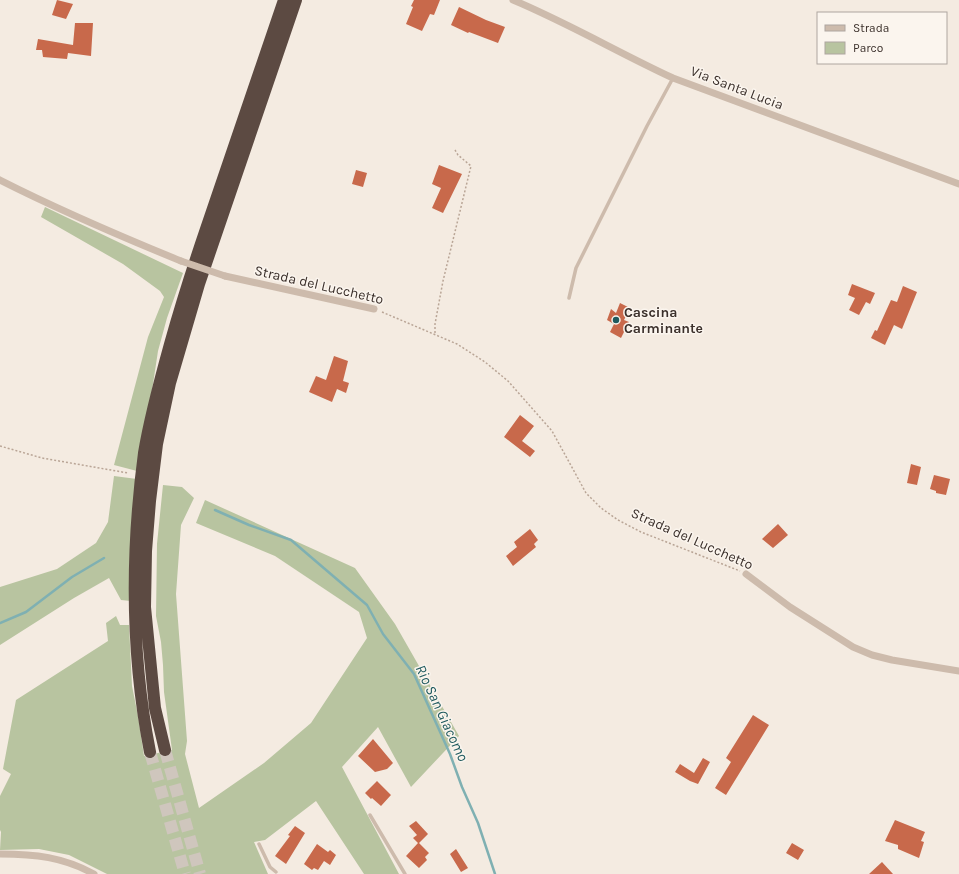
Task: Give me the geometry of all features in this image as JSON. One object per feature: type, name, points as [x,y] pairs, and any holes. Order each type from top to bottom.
[{"type":"highway","points":[[150,752],[143,714],[134,606],[138,505],[144,452],[158,386],[188,282],[284,0]]},
{"type":"highway","points":[[165,750],[155,708],[145,607],[146,551],[150,501],[158,444],[170,383],[199,284],[296,0]]},
{"type":"street","name":"Via Santa Lucia","points":[[513,0],[549,15],[673,78],[959,184]]},
{"type":"street","name":"Strada del Lucchetto","points":[[0,180],[122,237],[181,261],[225,276],[374,309]]},
{"type":"street","name":"Strada del Lucchetto","points":[[746,574],[790,607],[854,647],[872,655],[892,660],[959,671]]},
{"type":"street","points":[[0,854],[30,854],[57,859],[73,864],[94,874]]},
{"type":"lane","points":[[569,298],[576,268],[647,126],[673,78]]},
{"type":"lane","points":[[370,815],[405,874]]},
{"type":"lane","points":[[259,844],[270,867],[277,873]]},
{"type":"path","points":[[435,334],[435,324],[443,281],[471,166],[458,155],[455,150]]},
{"type":"path","name":"Strada del Lucchetto","points":[[374,309],[457,344],[485,362],[508,381],[552,431],[586,493],[601,508],[618,520],[641,532],[712,559],[746,574]]},
{"type":"path","points":[[0,446],[42,458],[128,473]]},
{"type":"green space","points":[[45,207],[183,273],[167,318],[158,351],[137,471],[114,465],[148,337],[164,297],[160,291],[123,264],[41,217]]},
{"type":"green space","points":[[114,476],[137,479],[131,601],[121,600],[109,578],[74,598],[0,645],[0,587],[57,569],[96,543],[108,522]]},
{"type":"green space","points":[[163,485],[182,487],[194,498],[181,525],[176,594],[187,741],[185,754],[199,808],[264,763],[311,723],[367,638],[359,612],[275,556],[196,523],[205,500],[355,568],[395,624],[459,736],[411,787],[378,727],[342,767],[399,874],[364,874],[316,801],[265,840],[254,842],[268,874],[107,874],[69,855],[39,849],[0,850],[0,796],[11,774],[3,769],[16,700],[108,641],[106,623],[116,616],[120,625],[129,625],[132,686],[144,756],[172,750],[164,692],[161,642],[156,616],[157,544]]},
{"type":"building","points":[[57,0],[73,4],[66,19],[52,15]]},
{"type":"building","points":[[414,0],[440,0],[434,15],[430,14],[422,31],[406,24],[413,7],[411,6]]},
{"type":"building","points":[[459,7],[505,27],[498,43],[469,32],[468,33],[451,25]]},
{"type":"building","points":[[75,23],[93,23],[91,56],[68,53],[67,59],[43,57],[42,50],[36,50],[38,39],[73,45]]},
{"type":"building","points":[[439,165],[462,174],[443,213],[432,208],[441,188],[432,184]]},
{"type":"building","points":[[356,170],[367,173],[363,187],[352,184]]},
{"type":"building","points":[[852,284],[875,293],[870,304],[866,302],[859,315],[849,310],[855,298],[848,295]]},
{"type":"building","points":[[903,286],[917,292],[902,329],[894,325],[885,345],[871,338],[875,330],[877,331],[891,300],[897,302]]},
{"type":"building","name":"Cascina Carminante","points":[[620,303],[630,308],[624,320],[629,322],[621,338],[610,332],[614,324],[607,320],[611,309],[616,313]]},
{"type":"building","points":[[334,356],[348,361],[343,381],[349,383],[346,393],[337,389],[332,402],[309,392],[316,376],[326,380]]},
{"type":"building","points":[[520,415],[534,426],[522,441],[535,451],[530,457],[504,437]]},
{"type":"building","points":[[911,464],[921,467],[917,485],[907,483]]},
{"type":"building","points":[[934,475],[950,479],[946,495],[936,493],[936,491],[930,489]]},
{"type":"building","points":[[778,524],[788,535],[773,548],[762,539]]},
{"type":"building","points":[[530,529],[538,540],[534,544],[536,547],[513,566],[506,556],[517,547],[514,542]]},
{"type":"building","points":[[753,715],[769,725],[726,795],[715,788],[731,762],[726,758]]},
{"type":"building","points":[[373,739],[393,763],[387,769],[375,772],[358,756]]},
{"type":"building","points":[[703,758],[710,762],[698,784],[675,772],[680,764],[694,773]]},
{"type":"building","points":[[377,781],[391,795],[381,806],[365,793]]},
{"type":"building","points":[[895,820],[925,832],[921,841],[924,842],[919,858],[898,849],[898,845],[885,841]]},
{"type":"building","points":[[416,821],[428,834],[419,843],[429,853],[425,857],[427,860],[419,868],[406,856],[418,843],[413,838],[417,835],[409,826]]},
{"type":"building","points":[[295,826],[305,833],[286,864],[275,856],[290,836],[288,835]]},
{"type":"building","points":[[792,843],[804,850],[798,860],[786,853]]},
{"type":"building","points":[[317,844],[328,852],[330,850],[336,855],[330,865],[324,861],[318,870],[314,868],[312,870],[304,864]]},
{"type":"building","points":[[456,849],[468,868],[461,872],[450,854]]},
{"type":"building","points":[[882,862],[893,874],[869,874]]},
{"type":"waterway","name":"Rio San Giacomo","points":[[215,510],[249,525],[291,540],[367,605],[383,634],[414,674],[450,754],[462,787],[478,823],[495,874]]},
{"type":"waterway","name":"Rio San Giacomo","points":[[0,623],[26,612],[72,577],[104,558]]},
{"type":"tunnel","points":[[165,750],[200,874]]},
{"type":"tunnel","points":[[150,752],[185,874]]},
{"type":"place","name":"Cascina Carminante","points":[[616,320]]}]
